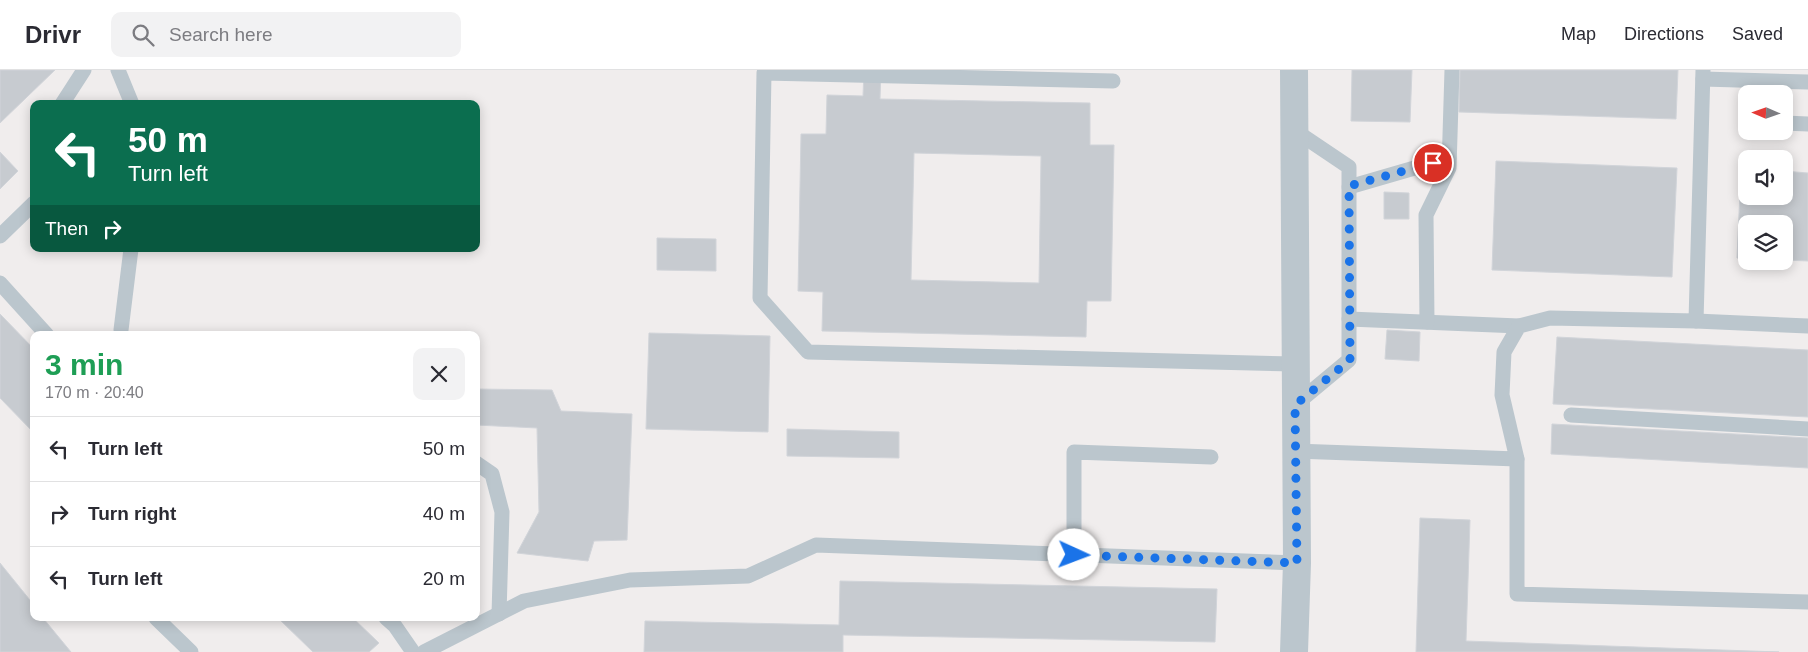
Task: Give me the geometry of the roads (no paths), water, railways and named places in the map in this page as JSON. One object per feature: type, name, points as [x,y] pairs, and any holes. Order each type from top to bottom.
[{"type":"street","points":[[1294,70],[1297,563],[1294,652]]},
{"type":"lane","points":[[65,100],[84,70]]},
{"type":"lane","points":[[118,70],[130,100]]},
{"type":"lane","points":[[1427,322],[1426,215],[1449,168],[1452,70]]},
{"type":"lane","points":[[1113,80],[764,73],[760,298],[808,352],[1295,364]]},
{"type":"lane","points":[[1696,321],[1703,75],[1808,82]]},
{"type":"lane","points":[[1793,123],[1808,124]]},
{"type":"lane","points":[[1294,130],[1349,167],[1350,319],[1350,360],[1295,405]]},
{"type":"lane","points":[[1349,186],[1449,158]]},
{"type":"lane","points":[[0,236],[30,207]]},
{"type":"lane","points":[[121,330],[131,252]]},
{"type":"lane","points":[[0,283],[43,331]]},
{"type":"lane","points":[[1350,319],[1519,326],[1550,318],[1696,321],[1808,326]]},
{"type":"lane","points":[[1519,326],[1504,352],[1502,395],[1517,459],[1516,594],[1808,602]]},
{"type":"lane","points":[[1571,415],[1808,429]]},
{"type":"lane","points":[[1295,451],[1517,459]]},
{"type":"lane","points":[[1074,555],[1074,452],[1211,457]]},
{"type":"lane","points":[[480,466],[492,474],[502,512],[499,614]]},
{"type":"lane","points":[[424,652],[524,601],[630,580],[748,576],[816,545],[1297,563]]},
{"type":"lane","points":[[159,621],[191,652]]},
{"type":"lane","points":[[389,621],[413,652]]}]
